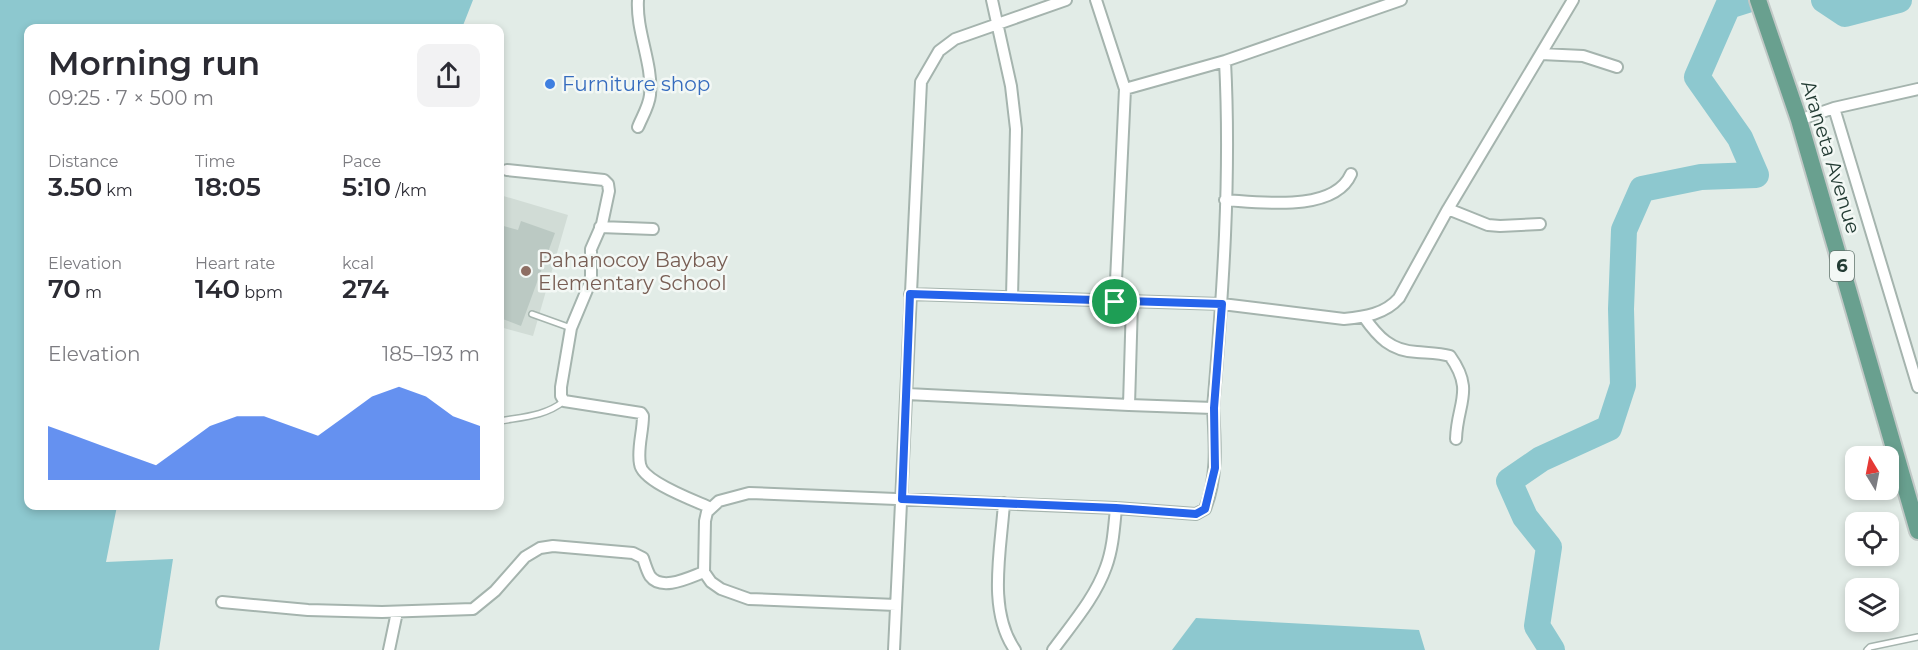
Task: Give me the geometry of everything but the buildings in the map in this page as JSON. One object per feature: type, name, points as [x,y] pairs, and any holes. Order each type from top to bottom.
[{"type":"main road","name":"Araneta Avenue","points":[[1759,2],[1799,120],[1913,490],[1918,531]]},
{"type":"street","points":[[638,0],[641,35],[647,55],[650,87],[650,98],[638,127]]},
{"type":"street","points":[[992,0],[1011,86],[1016,129],[1012,297]]},
{"type":"street","points":[[894,650],[921,82],[939,51],[955,39],[1066,0]]},
{"type":"street","points":[[1096,0],[1125,89],[1115,302]]},
{"type":"street","points":[[1125,89],[1225,61],[1401,0]]},
{"type":"street","points":[[910,294],[1222,304],[1344,320],[1391,308],[1399,298],[1448,209],[1573,0]]},
{"type":"street","points":[[1541,54],[1583,56],[1617,67]]},
{"type":"street","points":[[896,605],[749,599],[721,589],[711,582],[704,572],[707,512],[720,501],[749,493],[1116,508],[1196,514],[1205,509],[1215,468],[1214,408],[1222,304],[1225,200],[1227,105],[1225,61]]},
{"type":"street","points":[[1799,120],[1834,108],[1918,90]]},
{"type":"street","points":[[1834,108],[1918,387]]},
{"type":"street","points":[[507,170],[604,180],[608,184],[609,190],[600,227],[591,249],[589,285],[571,328],[561,396],[564,401],[640,413],[643,416],[643,426],[639,465],[643,473],[656,482],[711,508]]},
{"type":"street","points":[[1225,200],[1281,203],[1307,200],[1337,192],[1351,174]]},
{"type":"street","points":[[1448,209],[1488,225],[1540,224]]},
{"type":"street","points":[[600,227],[653,230]]},
{"type":"street","points":[[1129,405],[1132,302]]},
{"type":"street","points":[[1364,316],[1380,338],[1395,347],[1405,351],[1450,356],[1462,377],[1464,394],[1456,439]]},
{"type":"street","points":[[907,394],[1214,408]]},
{"type":"street","points":[[1004,503],[999,612],[1002,628],[1015,650]]},
{"type":"street","points":[[1053,650],[1094,592],[1106,567],[1113,539],[1116,508]]},
{"type":"street","points":[[222,602],[308,610],[397,612],[473,609],[491,595],[525,557],[540,548],[553,546],[633,554],[643,558],[651,578],[656,581],[671,583],[704,572]]},
{"type":"street","points":[[389,650],[397,612]]},
{"type":"lane","points":[[532,314],[571,328]]},
{"type":"lane","points":[[504,420],[545,412],[564,401]]},
{"type":"lane","points":[[1867,650],[1918,637]]},
{"type":"shaded area","name":"Pahanocoy Baybay Elementary School","points":[[504,196],[568,215],[533,336],[504,328]]},
{"type":"water","points":[[0,0],[473,0],[464,24],[24,24],[24,510],[116,510],[106,562],[173,559],[159,650],[0,650]]},
{"type":"water","points":[[1196,618],[1419,630],[1425,650],[1172,650]]},
{"type":"waterway","points":[[1552,650],[1537,626],[1549,547],[1525,517],[1509,481],[1541,459],[1609,428],[1623,385],[1621,309],[1624,230],[1642,189],[1701,177],[1756,175],[1740,138],[1697,77],[1728,6],[1747,0]]},
{"type":"waterway","points":[[1824,0],[1845,14],[1899,0]]},
{"type":"place","name":"Furniture shop","points":[[550,84]]},
{"type":"place","name":"Pahanocoy Baybay Elementary School","points":[[526,271]]},
{"type":"route","points":[[910,294],[1115,302],[1222,304],[1214,408],[1215,468],[1210,498],[1205,509],[1196,514],[1116,508],[902,499],[910,294]]}]
